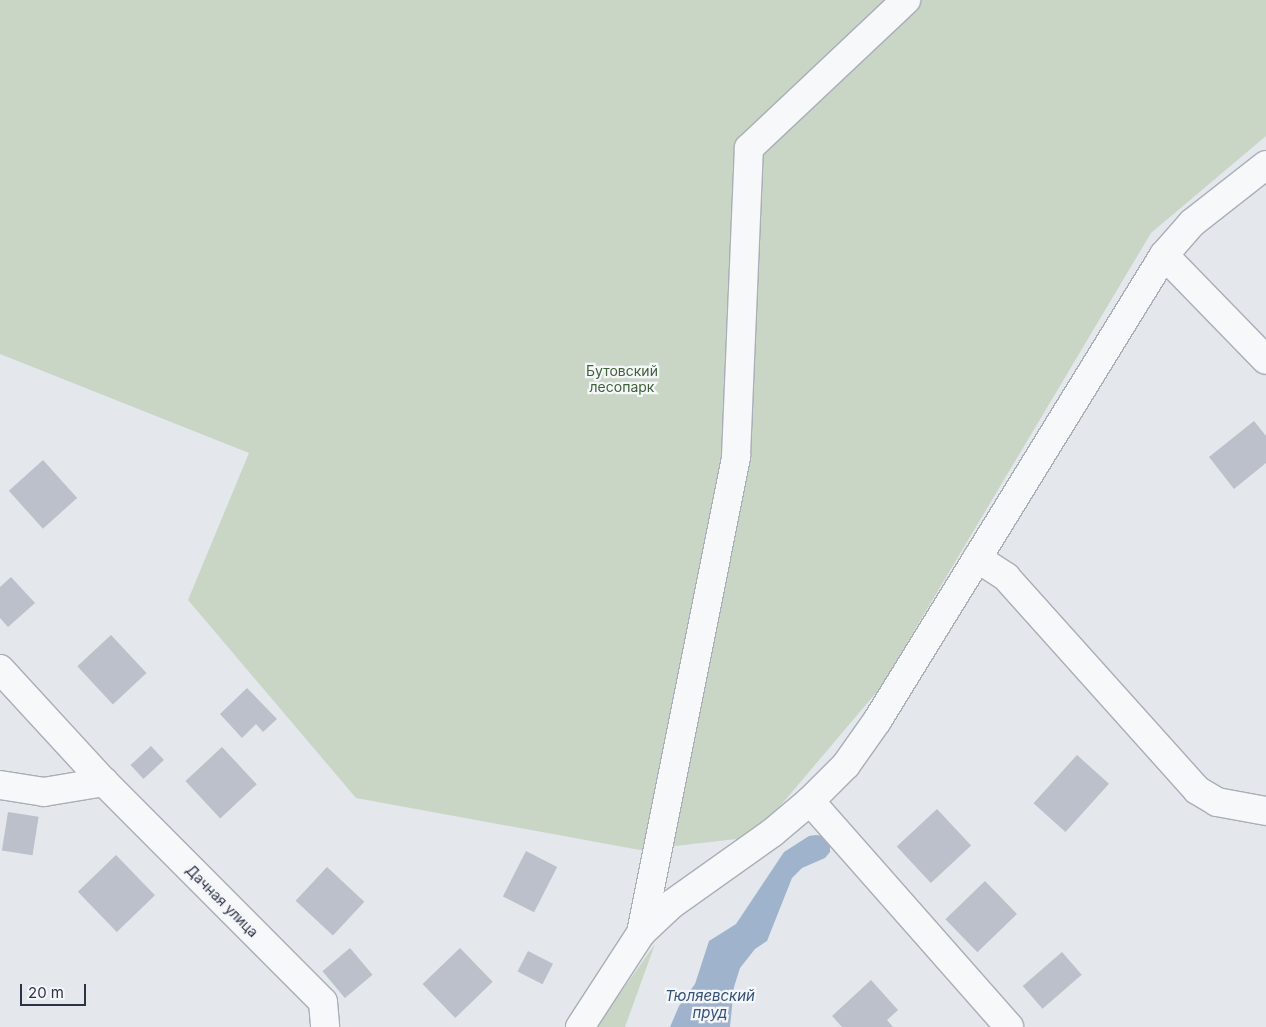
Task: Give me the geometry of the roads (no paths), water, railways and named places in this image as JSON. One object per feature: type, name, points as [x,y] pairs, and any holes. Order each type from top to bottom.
[{"type":"street","points":[[641,933],[736,456],[749,148],[906,0]]},
{"type":"street","points":[[580,1027],[641,933],[672,904],[772,833],[810,801],[846,765],[877,721],[1164,255],[1192,223],[1266,165]]},
{"type":"street","points":[[1164,255],[1266,360]]},
{"type":"street","points":[[977,558],[1006,577],[1197,790],[1216,802],[1266,811]]},
{"type":"street","name":"Дачная улица","points":[[0,669],[104,782],[323,1002],[325,1027]]},
{"type":"street","points":[[0,785],[44,792],[104,782]]},
{"type":"street","points":[[810,801],[1002,1024]]},
{"type":"water","name":"Тюляевский пруд","points":[[809,836],[824,836],[830,844],[830,852],[825,858],[802,868],[792,878],[767,941],[755,949],[740,968],[734,987],[730,1027],[670,1027],[679,1006],[695,984],[709,941],[736,924],[784,852]]},
{"type":"park label","name":"Бутовский лесопарк","points":[[622,380]]}]
